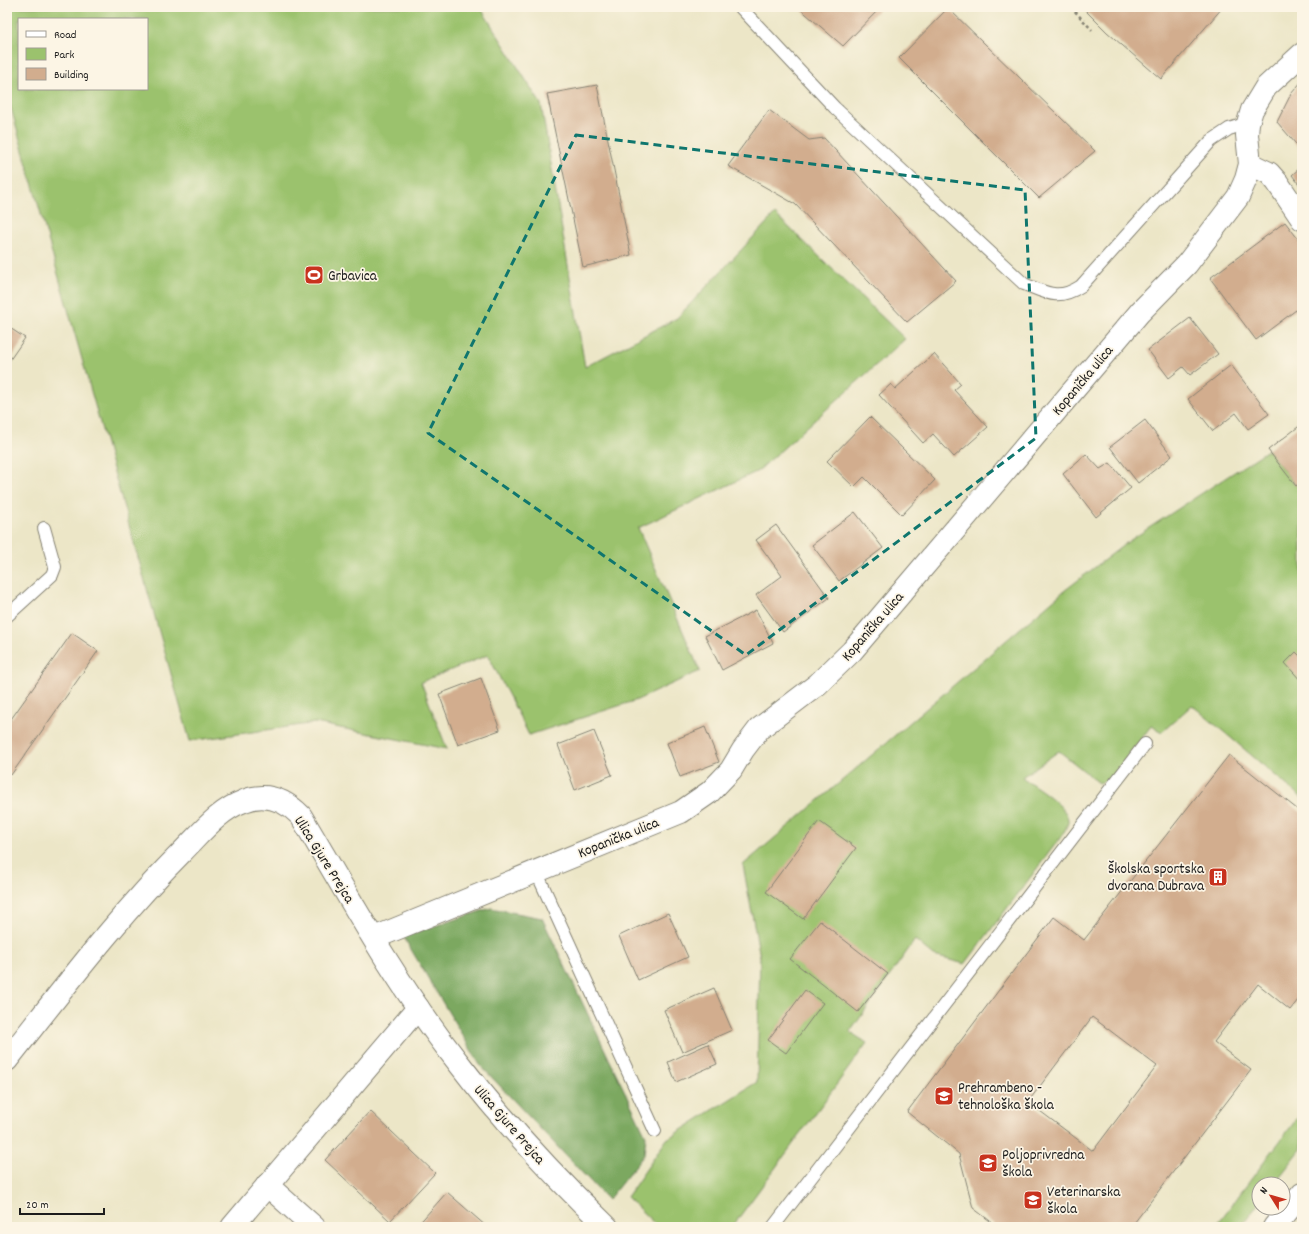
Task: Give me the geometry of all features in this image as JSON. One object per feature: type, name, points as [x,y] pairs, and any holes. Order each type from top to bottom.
[{"type":"street","points":[[1248,124],[1252,110],[1266,87],[1302,54]]},
{"type":"street","name":"Kopanička ulica","points":[[374,938],[681,812],[710,792],[731,770],[743,750],[759,729],[818,684],[852,651],[1140,312],[1187,264],[1238,197],[1246,179],[1250,164],[1248,124]]},
{"type":"street","points":[[1250,164],[1269,173],[1277,182],[1302,219]]},
{"type":"street","name":"Ulica Gjure Prejca","points":[[7,1060],[144,890],[208,826],[233,806],[245,800],[268,797],[279,799],[291,806],[301,816],[418,1008],[456,1061],[537,1156],[607,1227]]},
{"type":"street","points":[[232,1227],[418,1008]]},
{"type":"street","points":[[267,1185],[314,1227]]},
{"type":"street","points":[[1274,1227],[1302,1194]]},
{"type":"lane","points":[[740,7],[835,108],[1024,284],[1053,295],[1068,294],[1081,286],[1211,141],[1229,129],[1248,124]]},
{"type":"lane","points":[[7,616],[52,575],[55,567],[44,528]]},
{"type":"lane","points":[[774,1227],[1145,744]]},
{"type":"lane","points":[[536,871],[655,1131]]},
{"type":"path","points":[[1071,7],[1092,30]]},
{"type":"highlighted area","points":[[576,135],[1025,190],[1036,438],[746,655],[428,433]]},
{"type":"green space","points":[[7,7],[480,7],[541,104],[585,367],[677,318],[775,214],[905,339],[758,471],[638,528],[700,671],[637,700],[529,735],[488,655],[421,682],[447,749],[315,723],[190,741],[7,94]]},
{"type":"green space","points":[[1268,450],[1296,486],[1302,481],[1302,798],[1192,705],[1162,732],[1151,726],[1110,779],[1099,783],[1059,751],[1022,777],[1051,797],[1064,810],[1068,823],[1066,828],[965,964],[934,956],[915,940],[850,1032],[867,1043],[732,1227],[658,1227],[627,1197],[667,1139],[757,1082],[760,957],[743,865],[1064,591],[1129,541]]},
{"type":"green space","points":[[491,908],[542,918],[646,1136],[644,1155],[608,1200],[480,1065],[403,936]]},
{"type":"green space","points":[[1302,1112],[1302,1148],[1280,1176],[1254,1176]]},
{"type":"green space","points":[[1251,1179],[1251,1214],[1241,1227],[1215,1227]]},
{"type":"building","points":[[798,7],[881,7],[843,46]]},
{"type":"building","points":[[1082,7],[1223,7],[1161,79],[1107,32]]},
{"type":"building","points":[[948,8],[1095,151],[1039,198],[899,58]]},
{"type":"building","points":[[1302,81],[1302,151],[1277,122],[1291,94]]},
{"type":"building","points":[[597,85],[631,255],[583,267],[547,94]]},
{"type":"building","points":[[769,110],[809,140],[824,138],[956,281],[907,322],[795,204],[728,166]]},
{"type":"building","points":[[1302,166],[1302,188],[1292,175]]},
{"type":"building","points":[[1285,222],[1302,244],[1302,318],[1296,310],[1256,340],[1210,278]]},
{"type":"building","points":[[1190,318],[1218,354],[1190,375],[1183,367],[1169,378],[1148,350]]},
{"type":"building","points":[[7,326],[25,338],[7,364]]},
{"type":"building","points":[[934,354],[961,384],[954,390],[988,427],[954,457],[933,434],[923,443],[879,395],[891,384],[895,389]]},
{"type":"building","points":[[1231,365],[1269,414],[1248,429],[1236,413],[1213,431],[1188,399]]},
{"type":"building","points":[[870,417],[935,480],[902,515],[864,477],[854,487],[827,461]]},
{"type":"building","points":[[1145,420],[1172,456],[1138,483],[1110,447]]},
{"type":"building","points":[[1302,424],[1302,481],[1296,486],[1268,450]]},
{"type":"building","points":[[1086,454],[1100,469],[1110,463],[1131,488],[1096,517],[1063,474]]},
{"type":"building","points":[[855,512],[883,548],[839,581],[812,545]]},
{"type":"building","points":[[776,525],[829,598],[783,632],[756,595],[782,576],[756,540]]},
{"type":"building","points":[[756,610],[773,643],[722,670],[705,636]]},
{"type":"building","points":[[72,633],[98,651],[11,775],[7,773],[7,721],[9,722]]},
{"type":"building","points":[[1296,652],[1302,658],[1302,682],[1285,663]]},
{"type":"building","points":[[481,678],[500,730],[458,745],[439,694]]},
{"type":"building","points":[[705,727],[719,762],[680,777],[667,743]]},
{"type":"building","points":[[594,731],[612,775],[575,790],[558,745]]},
{"type":"building","points":[[1229,755],[1302,813],[1302,995],[1290,1010],[1258,984],[1214,1042],[1251,1070],[1131,1227],[998,1227],[973,1208],[959,1154],[907,1112],[1054,917],[1084,940]],"holes":[[[1092,1017],[1157,1066],[1093,1151],[1028,1102]]]},
{"type":"building","points":[[819,821],[856,848],[803,919],[766,892]]},
{"type":"building","points":[[668,913],[688,957],[638,980],[619,936]]},
{"type":"building","points":[[820,921],[888,974],[858,1012],[790,959]]},
{"type":"building","points":[[714,988],[732,1030],[682,1052],[664,1010]]},
{"type":"building","points":[[805,990],[823,1003],[786,1053],[768,1040]]},
{"type":"building","points":[[708,1044],[717,1064],[676,1082],[668,1062]]},
{"type":"building","points":[[370,1111],[435,1173],[390,1221],[325,1160]]},
{"type":"building","points":[[447,1192],[487,1227],[416,1227]]},
{"type":"place","name":"Grbavica","points":[[314,275]]},
{"type":"place","name":"Školska sportska dvorana Dubrava","points":[[1218,877]]},
{"type":"place","name":"Prehrambeno - tehnološka škola","points":[[944,1096]]},
{"type":"place","name":"Poljoprivredna škola","points":[[988,1163]]},
{"type":"place","name":"Veterinarska škola","points":[[1033,1200]]}]
